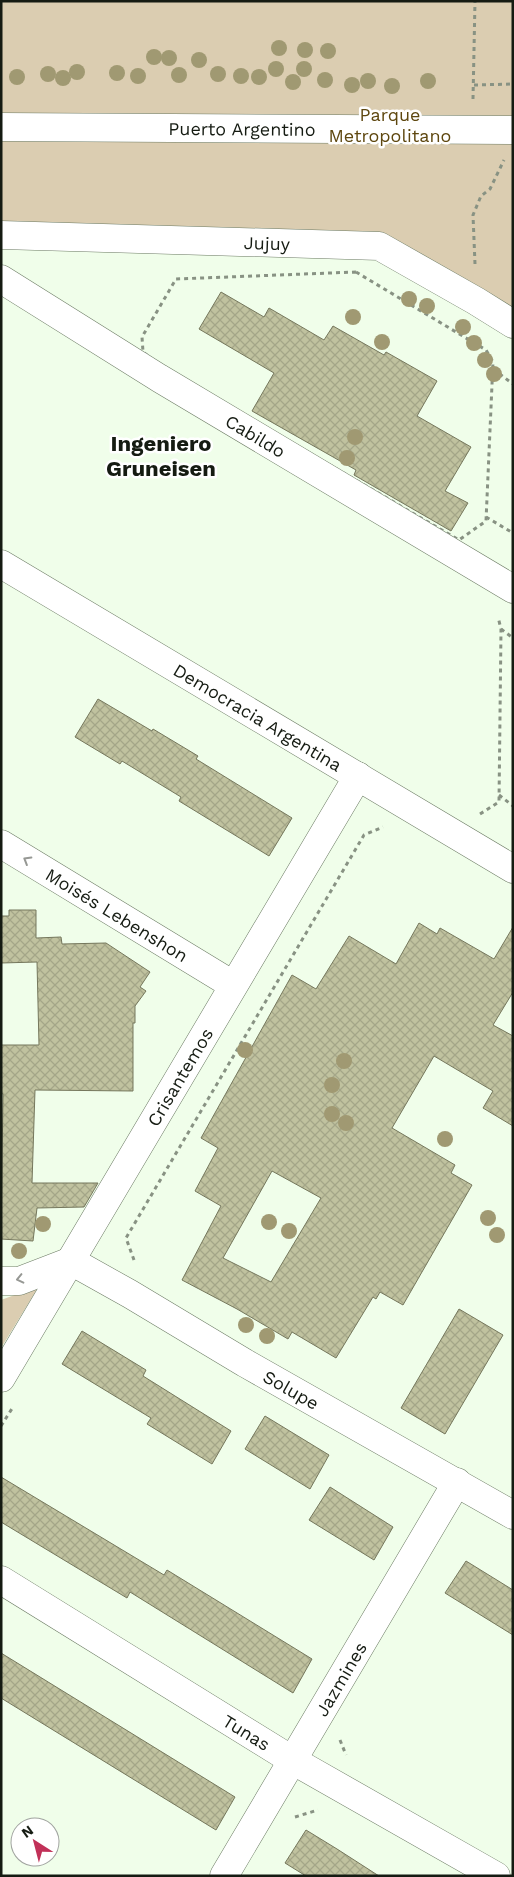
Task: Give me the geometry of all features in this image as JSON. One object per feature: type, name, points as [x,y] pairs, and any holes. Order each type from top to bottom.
[{"type":"street","name":"Puerto Argentino","points":[[1,127],[510,141]]},
{"type":"street","name":"Jujuy","points":[[1,235],[379,246],[476,300],[513,324]]},
{"type":"street","name":"Cabildo","points":[[1,279],[159,378],[513,589]]},
{"type":"street","name":"Democracia Argentina","points":[[1,564],[513,869]]},
{"type":"street","name":"Crisantemos","points":[[1,1378],[358,776]]},
{"type":"street","name":"Moisés Lebenshon","points":[[1,844],[233,985]]},
{"type":"street","points":[[1,1281],[19,1281],[71,1261]]},
{"type":"street","name":"Solupe","points":[[71,1261],[245,1363],[513,1515]]},
{"type":"street","name":"Jazmines","points":[[224,1876],[457,1482]]},
{"type":"street","name":"Tunas","points":[[1,1580],[292,1760],[496,1876]]},
{"type":"path","points":[[474,107],[475,1]]},
{"type":"path","points":[[474,84],[513,84]]},
{"type":"path","points":[[476,300],[473,215],[481,196],[490,188],[510,141]]},
{"type":"path","points":[[356,272],[486,350],[493,362],[486,517],[486,521],[459,540],[163,368],[143,352],[142,337],[176,279],[356,272]]},
{"type":"path","points":[[493,369],[513,384]]},
{"type":"path","points":[[486,517],[513,533]]},
{"type":"path","points":[[476,817],[499,802],[501,624],[494,609]]},
{"type":"path","points":[[501,629],[513,638]]},
{"type":"path","points":[[499,795],[513,806]]},
{"type":"path","points":[[135,1261],[126,1238],[364,834],[387,825]]},
{"type":"path","points":[[1,1426],[17,1401]]},
{"type":"green space","name":"Parque Metropolitano","points":[[1,1],[513,1],[513,324],[379,246],[1,235]]},
{"type":"green space","points":[[39,1286],[1,1348],[1,1300]]},
{"type":"building","points":[[221,292],[264,317],[269,308],[324,340],[333,326],[384,355],[386,352],[437,381],[417,416],[471,447],[445,491],[468,503],[451,531],[354,475],[356,470],[252,411],[274,373],[199,329]]},
{"type":"building","points":[[98,699],[198,756],[196,759],[292,818],[269,856],[179,801],[181,797],[122,761],[120,764],[75,737]]},
{"type":"building","points":[[9,910],[36,910],[36,938],[61,937],[62,944],[106,943],[150,972],[140,987],[146,991],[135,1006],[135,1023],[133,1023],[133,1091],[35,1090],[32,1183],[98,1183],[84,1207],[37,1208],[33,1241],[1,1239],[3,1094],[1,1093],[1,1045],[39,1045],[37,962],[1,963],[1,916],[9,916]]},
{"type":"building","points":[[419,923],[437,934],[440,928],[494,959],[513,927],[513,992],[493,1025],[513,1036],[513,1126],[483,1108],[493,1091],[434,1056],[392,1128],[455,1165],[451,1173],[472,1185],[403,1305],[380,1292],[376,1299],[373,1297],[336,1358],[292,1332],[288,1339],[182,1280],[221,1206],[195,1191],[218,1148],[201,1138],[292,975],[316,989],[349,936],[396,964]],"holes":[[[272,1171],[321,1198],[271,1282],[223,1258]]]},
{"type":"building","points":[[459,1309],[503,1335],[445,1434],[401,1408]]},
{"type":"building","points":[[82,1331],[146,1370],[143,1376],[231,1431],[212,1464],[147,1424],[151,1418],[62,1364]]},
{"type":"building","points":[[265,1416],[329,1455],[310,1489],[245,1449]]},
{"type":"building","points":[[1,1477],[164,1575],[167,1570],[312,1659],[293,1693],[130,1592],[127,1598],[1,1522]]},
{"type":"building","points":[[330,1487],[393,1527],[374,1560],[309,1520]]},
{"type":"building","points":[[466,1561],[513,1590],[513,1635],[445,1593]]},
{"type":"building","points":[[1,1653],[235,1797],[216,1830],[1,1698]]},
{"type":"building","points":[[306,1830],[379,1876],[306,1876],[285,1863]]},
{"type":"district","name":"Ingeniero Gruneisen","points":[[161,456]]}]
